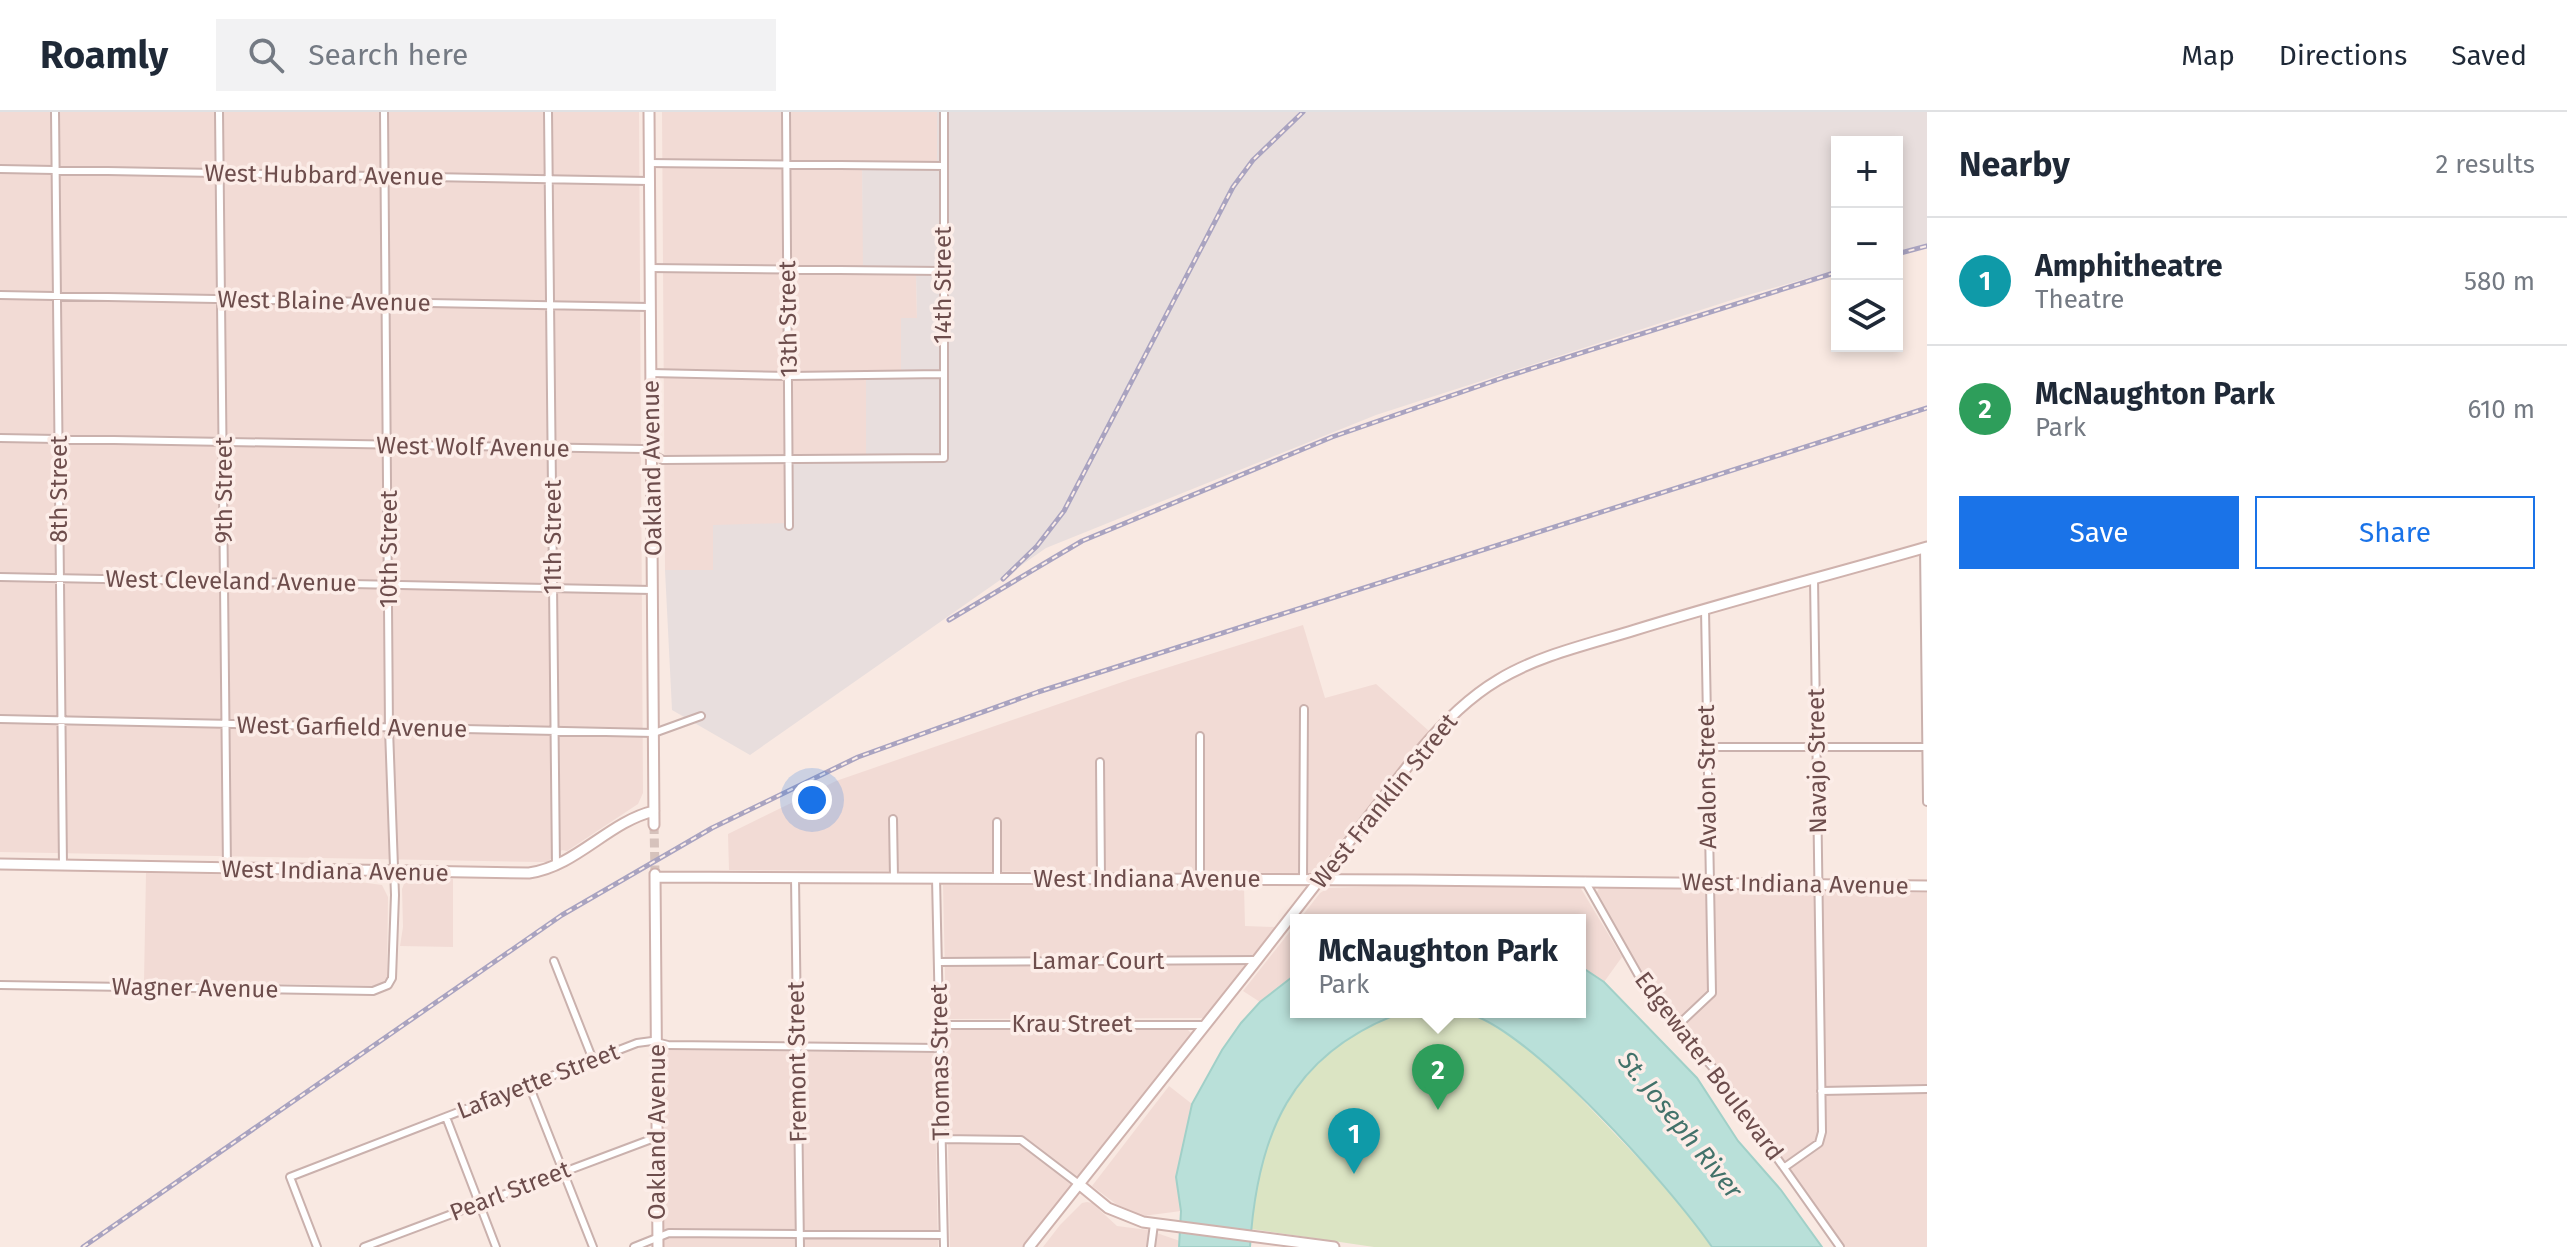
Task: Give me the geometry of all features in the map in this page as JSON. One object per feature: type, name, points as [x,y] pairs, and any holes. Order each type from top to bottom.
[{"type":"street","name":"8th Street","points":[[55,112],[63,866]]},
{"type":"street","name":"9th Street","points":[[219,112],[227,869]]},
{"type":"street","name":"10th Street","points":[[384,112],[394,961],[388,985]]},
{"type":"street","name":"11th Street","points":[[548,112],[556,866]]},
{"type":"street","name":"Oakland Avenue","points":[[649,112],[654,825]]},
{"type":"street","name":"13th Street","points":[[786,112],[789,526]]},
{"type":"street","name":"14th Street","points":[[944,112],[944,458]]},
{"type":"street","points":[[648,163],[944,166]]},
{"type":"street","name":"West Hubbard Avenue","points":[[0,169],[648,181]]},
{"type":"street","points":[[650,268],[943,271]]},
{"type":"street","name":"West Blaine Avenue","points":[[0,295],[649,307]]},
{"type":"street","points":[[651,373],[789,376],[943,374]]},
{"type":"street","name":"West Wolf Avenue","points":[[0,438],[642,449],[663,460],[944,458]]},
{"type":"street","points":[[1926,547],[1927,802]]},
{"type":"street","name":"West Franklin Street","points":[[1293,914],[1437,730],[1478,693],[1518,669],[1705,609],[1926,547]]},
{"type":"street","name":"West Cleveland Avenue","points":[[0,577],[654,590]]},
{"type":"street","name":"Navajo Street","points":[[1785,1167],[1819,1143],[1822,1132],[1814,578]]},
{"type":"street","name":"Avalon Street","points":[[1677,1026],[1712,993],[1705,609]]},
{"type":"street","points":[[1303,880],[1304,709]]},
{"type":"street","name":"West Garfield Avenue","points":[[0,719],[654,733],[701,716]]},
{"type":"street","points":[[1200,736],[1200,879]]},
{"type":"street","points":[[1707,747],[1927,747]]},
{"type":"street","points":[[1100,762],[1101,879]]},
{"type":"street","name":"West Indiana Avenue","points":[[0,864],[529,873],[556,866],[633,817],[654,811]]},
{"type":"street","points":[[893,819],[894,878]]},
{"type":"street","points":[[997,822],[997,879]]},
{"type":"street","name":"Oakland Avenue","points":[[655,875],[658,1242]]},
{"type":"street","name":"West Indiana Avenue","points":[[655,875],[1927,886]]},
{"type":"street","name":"Fremont Street","points":[[795,878],[800,1247]]},
{"type":"street","name":"Thomas Street","points":[[936,878],[944,1247]]},
{"type":"street","name":"Edgewater Boulevard","points":[[1585,881],[1652,999],[1714,1069],[1840,1247]]},
{"type":"street","name":"West Franklin Street","points":[[1029,1247],[1290,917]]},
{"type":"street","name":"Lamar Court","points":[[938,962],[1257,960]]},
{"type":"street","points":[[554,961],[593,1060]]},
{"type":"street","name":"Wagner Avenue","points":[[0,985],[373,991],[388,985]]},
{"type":"street","name":"Krau Street","points":[[939,1025],[1205,1025]]},
{"type":"street","name":"Lafayette Street","points":[[317,1247],[290,1177],[641,1042],[939,1048]]},
{"type":"street","points":[[529,1085],[593,1247]]},
{"type":"street","points":[[1821,1091],[1927,1089]]},
{"type":"street","points":[[446,1117],[496,1247]]},
{"type":"street","name":"Pearl Street","points":[[364,1247],[657,1137]]},
{"type":"street","points":[[941,1139],[1021,1140],[1118,1214],[1159,1225],[1334,1247]]},
{"type":"street","points":[[1151,1247],[1159,1225]]},
{"type":"street","points":[[634,1247],[658,1242],[669,1233],[943,1235]]},
{"type":"shaded area","points":[[0,112],[639,112],[643,793],[638,804],[547,862],[0,852]]},
{"type":"shaded area","points":[[662,112],[937,112],[937,162],[862,162],[864,274],[916,275],[917,318],[901,318],[901,372],[866,372],[867,454],[786,523],[714,570],[665,570]]},
{"type":"shaded area","points":[[937,112],[1927,112],[1927,244],[1903,250],[1903,136],[1831,136],[1831,272],[1741,297],[1376,415],[1046,548],[750,755],[672,710],[665,570],[713,570],[713,525],[786,523],[784,455],[866,454],[866,372],[901,372],[901,318],[917,318],[916,275],[863,275],[862,161],[937,162]]},
{"type":"shaded area","points":[[1303,625],[1325,698],[1376,684],[1429,731],[1319,868],[1311,873],[729,870],[728,834],[836,781],[1131,679]]},
{"type":"shaded area","points":[[146,873],[314,876],[382,885],[388,897],[387,979],[376,986],[144,981]]},
{"type":"shaded area","points":[[414,878],[453,879],[453,947],[400,946],[402,889]]},
{"type":"shaded area","points":[[943,885],[1244,886],[1245,926],[1275,927],[1205,1018],[946,1019]]},
{"type":"shaded area","points":[[1580,887],[1622,957],[1604,982],[1586,970],[1586,914],[1304,914],[1320,893],[1328,888]]},
{"type":"shaded area","points":[[1599,888],[1927,893],[1927,1247],[1845,1247],[1717,1065],[1669,1013],[1642,974],[1596,894]]},
{"type":"shaded area","points":[[1290,932],[1290,979],[1260,1002],[1243,991]]},
{"type":"shaded area","points":[[1187,1029],[1191,1033],[1023,1247],[950,1247],[946,1030]]},
{"type":"shaded area","points":[[666,1050],[934,1053],[938,1247],[664,1247],[662,1055]]},
{"type":"shaded area","points":[[1169,1086],[1192,1104],[1176,1177],[1181,1211],[1143,1216],[1116,1204],[1092,1186]]},
{"type":"shaded area","points":[[1087,1202],[1117,1226],[1148,1230],[1180,1241],[1179,1247],[1043,1247],[1060,1225],[1082,1203]]},
{"type":"green space","points":[[1390,1018],[1480,1018],[1526,1046],[1660,1181],[1688,1212],[1711,1247],[1374,1247],[1251,1229],[1255,1192],[1264,1157],[1292,1095],[1313,1069],[1338,1046]]},
{"type":"water","name":"St. Joseph River","points":[[1586,970],[1604,982],[1697,1078],[1738,1141],[1781,1190],[1822,1247],[1712,1247],[1666,1188],[1597,1113],[1524,1046],[1478,1018],[1586,1018]]},
{"type":"water","points":[[1290,979],[1290,1018],[1389,1018],[1364,1029],[1332,1050],[1307,1075],[1287,1103],[1272,1134],[1261,1169],[1250,1247],[1179,1247],[1181,1211],[1176,1177],[1192,1104],[1222,1050],[1260,1002]]},
{"type":"tunnel","points":[[654,825],[655,873]]},
{"type":"railway","points":[[1003,579],[1037,546],[1064,511],[1233,187],[1253,160],[1303,112]]},
{"type":"railway","points":[[1903,252],[1927,246]]},
{"type":"railway","points":[[949,620],[1082,541],[1332,437],[1505,377],[1831,274]]},
{"type":"railway","points":[[83,1247],[562,915],[712,828],[858,757],[1038,692],[1927,408]]},
{"type":"place","name":"McNaughton Park","points":[[1438,1110]]},
{"type":"place","name":"Amphitheatre","points":[[1354,1174]]}]
